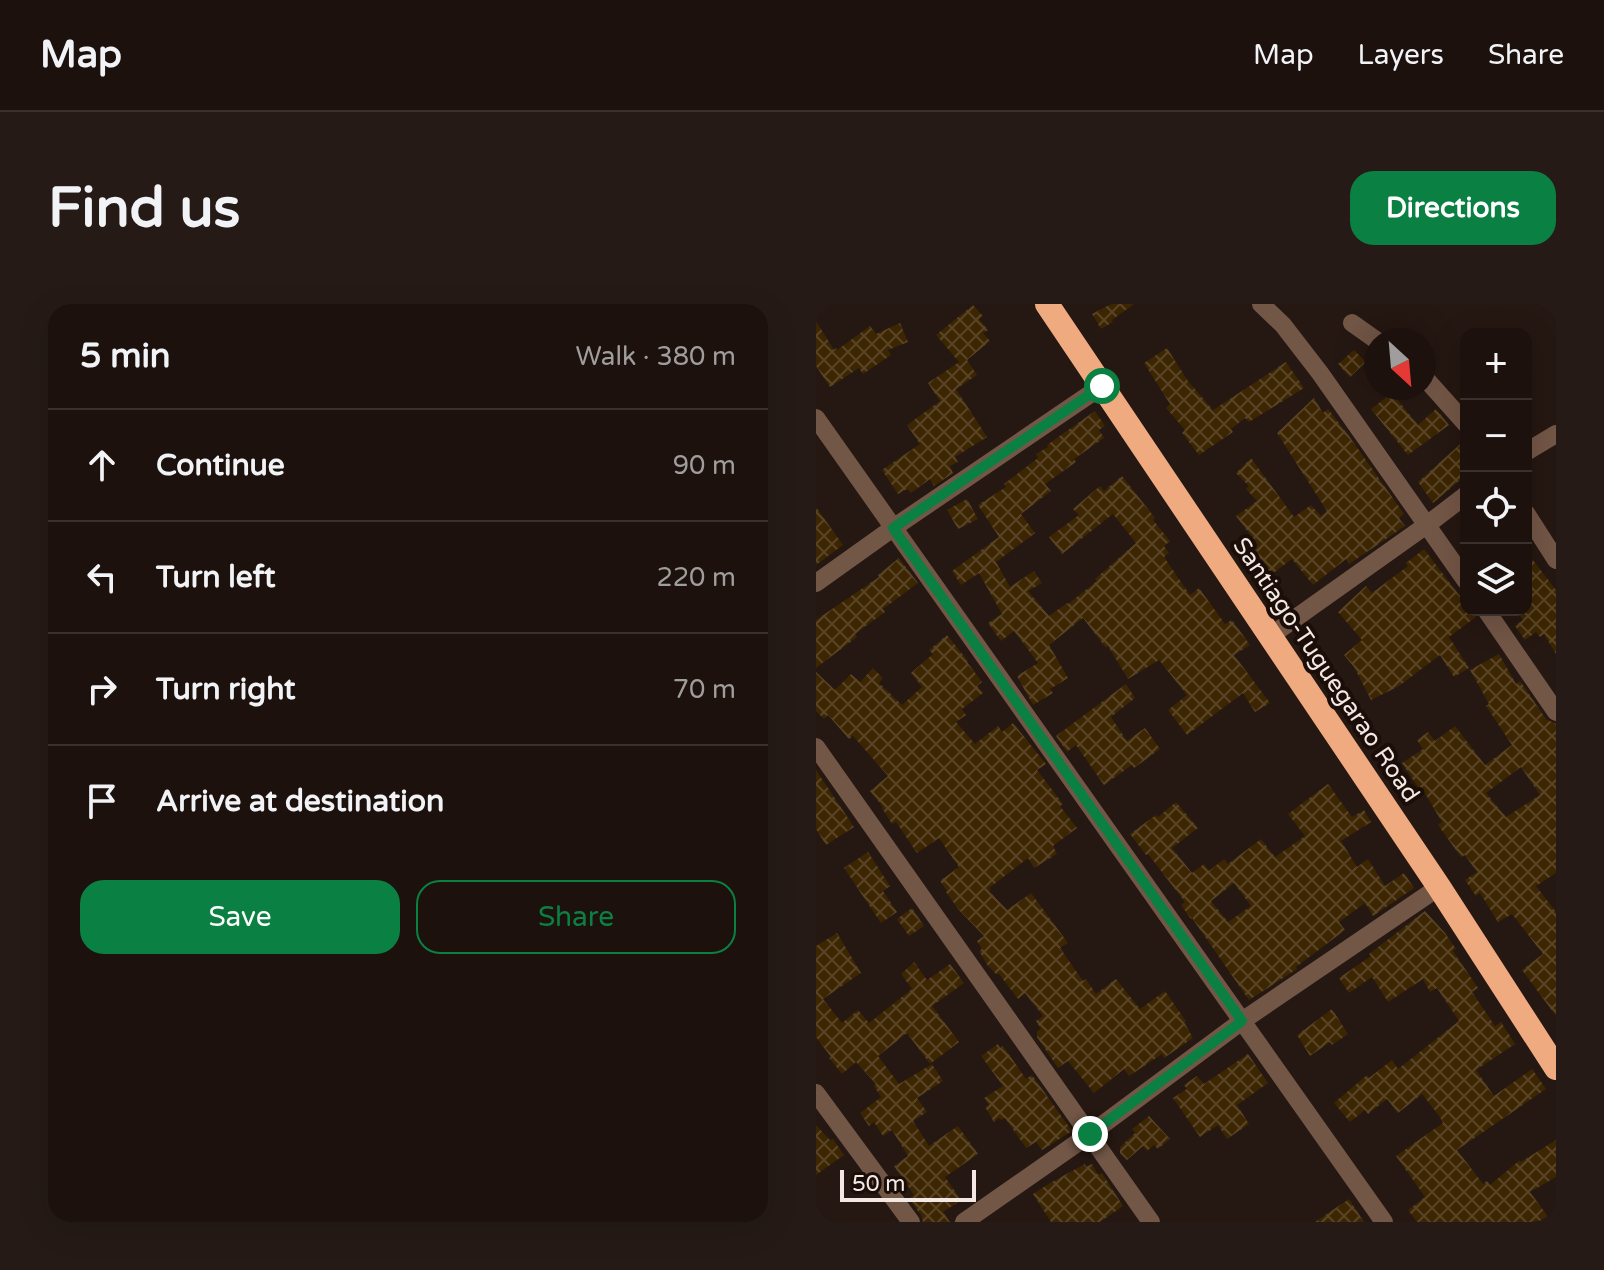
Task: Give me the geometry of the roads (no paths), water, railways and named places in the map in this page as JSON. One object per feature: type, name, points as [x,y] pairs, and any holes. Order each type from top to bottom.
[{"type":"highway","name":"Santiago-Tuguegarao Road","points":[[1047,304],[1439,887],[1556,1068]]},
{"type":"street","points":[[1261,304],[1283,325],[1320,373],[1460,572]]},
{"type":"street","points":[[1352,323],[1364,332]]},
{"type":"street","points":[[816,583],[1102,386]]},
{"type":"street","points":[[1436,390],[1460,417]]},
{"type":"street","points":[[816,418],[1384,1222]]},
{"type":"street","points":[[1532,448],[1556,434]]},
{"type":"street","points":[[1269,637],[1460,500]]},
{"type":"street","points":[[1532,522],[1556,560]]},
{"type":"street","points":[[1490,616],[1556,712]]},
{"type":"street","points":[[816,747],[1151,1222]]},
{"type":"street","points":[[964,1222],[1090,1134],[1242,1021],[1439,887]]},
{"type":"street","points":[[816,1093],[911,1222]]}]
